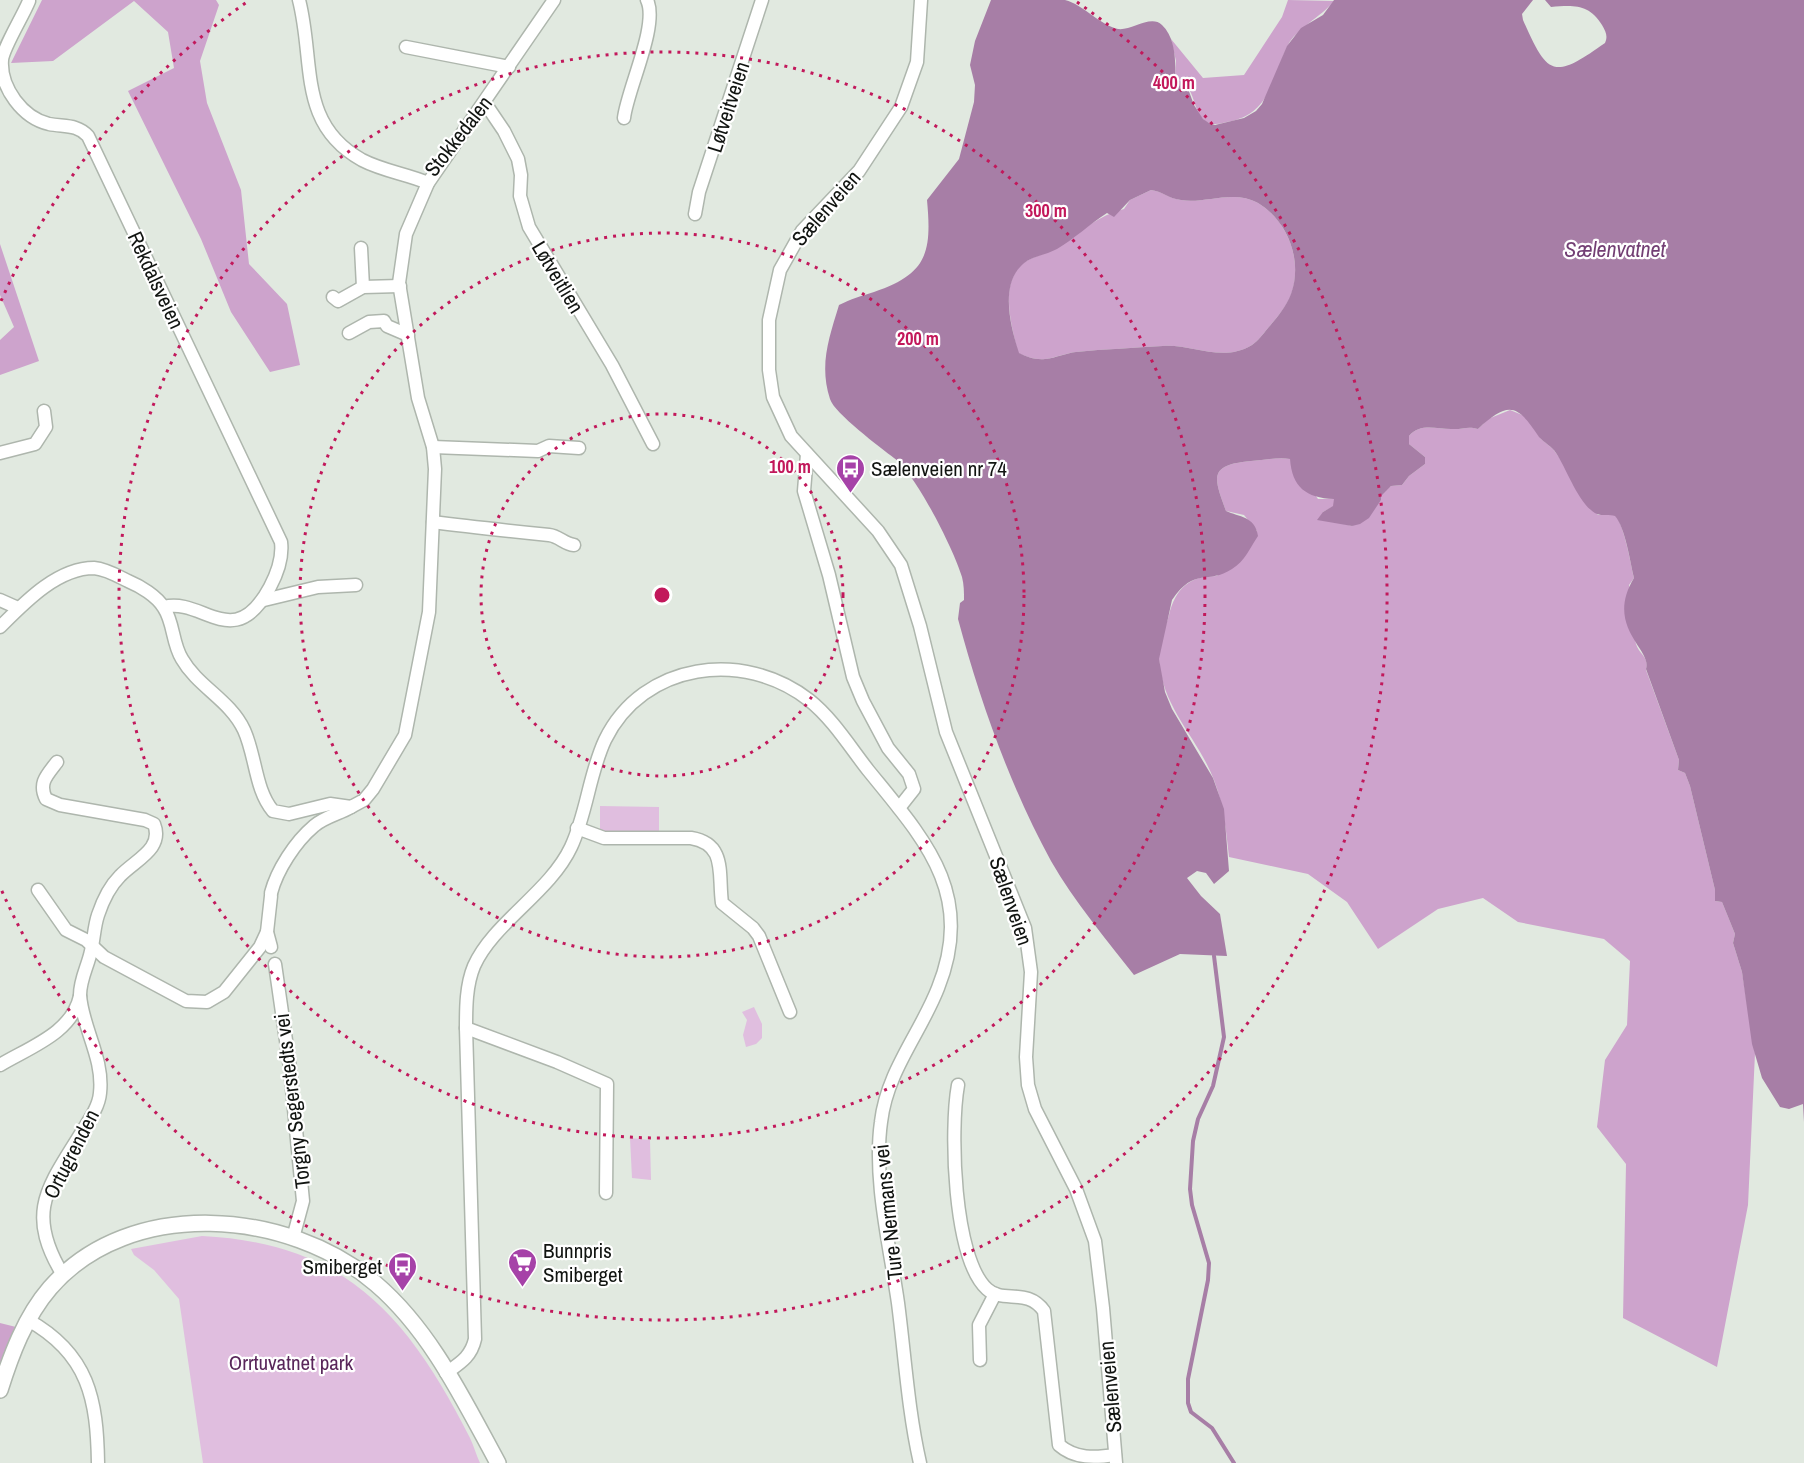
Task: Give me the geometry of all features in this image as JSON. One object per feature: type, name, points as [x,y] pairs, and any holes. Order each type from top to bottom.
[{"type":"main road","points":[[0,1390],[12,1354],[28,1320],[49,1289],[77,1263],[117,1240],[167,1228],[219,1224],[244,1226],[292,1238],[337,1257],[376,1284],[419,1330],[498,1463]]},
{"type":"street","name":"Stokkedalen","points":[[299,0],[315,102],[325,129],[337,143],[364,161],[428,183],[554,0]]},
{"type":"street","points":[[624,118],[626,102],[638,71],[649,18],[647,0]]},
{"type":"street","name":"Løtveitveien","points":[[695,214],[699,192],[762,0]]},
{"type":"street","name":"Sælenveien","points":[[921,0],[917,62],[906,96],[859,171],[827,201],[798,237],[778,278],[769,320],[768,346],[772,389],[779,413],[791,436],[878,531],[901,565],[921,626],[945,732],[1025,928],[1031,972],[1026,1057],[1028,1085],[1035,1109],[1081,1201],[1095,1241],[1103,1308],[1115,1459],[1072,1454],[1059,1445],[1044,1311],[1039,1304],[1022,1296],[995,1294]]},
{"type":"street","name":"Rekdalsveien","points":[[29,1],[20,25],[6,48],[2,60],[3,74],[19,106],[29,116],[49,124],[82,129],[92,145],[267,508],[281,542],[281,559],[264,600]]},
{"type":"street","name":"Stokkedalen","points":[[406,47],[509,67]]},
{"type":"street","name":"Løtveitlien","points":[[485,103],[504,131],[518,159],[521,175],[520,196],[529,227],[612,365],[653,444]]},
{"type":"street","points":[[38,890],[61,926],[86,940],[104,957],[178,998],[198,1003],[207,1002],[224,992],[260,947],[267,932],[271,895],[276,876],[304,837],[321,822],[364,800],[405,735],[429,612],[435,469],[433,447],[418,402],[400,286],[401,259],[406,234],[428,183]]},
{"type":"street","points":[[361,248],[363,287]]},
{"type":"street","points":[[333,297],[338,301],[344,300],[363,287],[400,286]]},
{"type":"street","points":[[349,333],[369,322],[384,321],[387,326],[408,335]]},
{"type":"street","points":[[0,453],[35,444],[46,427],[44,411]]},
{"type":"street","points":[[433,447],[538,451],[549,446],[579,448]]},
{"type":"street","points":[[807,454],[804,491],[829,574],[846,651],[862,701],[888,748],[909,774],[914,789],[899,808]]},
{"type":"street","points":[[433,522],[518,534],[555,536],[567,544],[574,544]]},
{"type":"street","points":[[0,627],[18,608],[65,575],[95,568],[132,582],[164,607],[183,661],[229,705],[238,718],[250,746],[264,798],[273,811],[289,814],[330,804],[351,807]]},
{"type":"street","points":[[164,607],[181,606],[218,621],[246,615],[264,600],[318,587],[356,585]]},
{"type":"street","points":[[0,600],[18,608]]},
{"type":"street","name":"Ture Nermans vei","points":[[446,1373],[473,1350],[475,1340],[466,1028],[473,969],[482,952],[547,881],[571,847],[594,768],[616,722],[636,701],[663,683],[685,674],[720,668],[764,675],[811,702],[899,808],[933,854],[945,882],[951,909],[951,936],[947,962],[937,991],[897,1065],[886,1095],[880,1125],[881,1181],[912,1421],[920,1463]]},
{"type":"street","name":"Ortugrenden","points":[[0,1065],[67,1025],[77,1009],[83,973],[92,948],[97,916],[108,891],[127,869],[152,849],[157,831],[154,824],[145,820],[67,807],[46,799],[41,789],[43,781],[57,762]]},
{"type":"street","points":[[577,828],[604,838],[691,838],[712,845],[718,859],[722,903],[753,928],[759,936],[790,1012]]},
{"type":"street","points":[[267,932],[271,947]]},
{"type":"street","name":"Torgny Segerstedts vei","points":[[275,964],[290,1068],[303,1201],[292,1238]]},
{"type":"street","name":"Ortugrenden","points":[[63,1275],[47,1248],[43,1210],[49,1189],[91,1117],[100,1093],[98,1064],[80,995]]},
{"type":"street","points":[[466,1028],[557,1062],[607,1084],[606,1193]]},
{"type":"street","points":[[958,1085],[953,1108],[958,1207],[972,1267],[979,1281],[995,1294],[978,1332],[980,1360]]},
{"type":"street","points":[[28,1320],[63,1346],[86,1379],[97,1420],[98,1463]]},
{"type":"green space","points":[[600,806],[659,807],[659,831],[600,831]]},
{"type":"green space","points":[[754,1007],[762,1024],[762,1038],[756,1044],[746,1047],[743,1035],[747,1020],[742,1012]]},
{"type":"green space","points":[[630,1138],[650,1140],[651,1180],[632,1178]]},
{"type":"green space","name":"Orrtuvatnet park","points":[[202,1236],[252,1242],[296,1253],[334,1271],[367,1294],[396,1322],[422,1356],[447,1395],[470,1438],[480,1463],[203,1463],[179,1299],[154,1270],[134,1255],[131,1249]]},
{"type":"shaded area","points":[[42,0],[216,0],[219,5],[200,61],[207,103],[241,190],[249,264],[287,304],[300,365],[270,372],[231,312],[201,239],[128,91],[174,68],[168,32],[134,1],[53,61],[11,63]]},
{"type":"shaded area","points":[[1288,0],[1334,1],[1292,39],[1269,91],[1255,110],[1245,116],[1220,124],[1212,124],[1204,120],[1185,84],[1175,77],[1176,61],[1171,39],[1203,78],[1244,75],[1282,17]]},
{"type":"shaded area","points":[[1151,190],[1190,201],[1229,197],[1249,199],[1258,203],[1278,220],[1290,243],[1295,269],[1291,295],[1274,321],[1252,345],[1230,352],[1219,353],[1163,346],[1076,352],[1042,359],[1018,353],[1009,307],[1009,295],[1015,273],[1022,264],[1056,249],[1090,224],[1124,209],[1130,200]]},
{"type":"shaded area","points":[[0,244],[39,361],[0,375],[0,340],[14,327],[0,295]]},
{"type":"shaded area","points":[[1510,410],[1527,417],[1541,439],[1553,449],[1569,471],[1573,484],[1598,515],[1613,514],[1617,517],[1634,578],[1629,585],[1636,644],[1647,662],[1646,670],[1679,760],[1678,770],[1685,773],[1690,786],[1715,890],[1715,901],[1722,902],[1735,934],[1733,943],[1742,972],[1755,1053],[1748,1205],[1717,1367],[1623,1318],[1626,1164],[1597,1127],[1605,1060],[1627,1025],[1630,961],[1604,939],[1518,922],[1483,898],[1438,909],[1378,949],[1347,902],[1308,874],[1229,857],[1226,828],[1214,780],[1174,708],[1162,678],[1160,649],[1172,606],[1180,591],[1191,581],[1217,576],[1257,531],[1244,515],[1226,511],[1217,481],[1221,469],[1237,463],[1276,458],[1290,459],[1318,499],[1334,499],[1334,506],[1323,512],[1329,520],[1352,526],[1381,500],[1380,496],[1391,486],[1402,485],[1409,476],[1425,464],[1425,457],[1409,444],[1409,436],[1414,432],[1424,428],[1478,429],[1488,419]]},
{"type":"shaded area","points":[[0,1323],[16,1327],[0,1370]]},
{"type":"water","name":"Sælenvatnet","points":[[991,0],[1065,0],[1118,29],[1152,21],[1157,22],[1166,30],[1172,42],[1175,77],[1187,86],[1194,105],[1203,119],[1215,125],[1244,118],[1256,111],[1262,104],[1287,46],[1301,28],[1323,15],[1334,0],[1533,0],[1522,14],[1523,20],[1546,62],[1563,67],[1588,55],[1605,43],[1606,34],[1592,13],[1574,6],[1551,7],[1545,0],[1804,0],[1804,1122],[1803,1104],[1789,1109],[1780,1107],[1762,1078],[1752,1044],[1742,972],[1733,943],[1735,934],[1722,902],[1715,901],[1715,890],[1690,786],[1685,773],[1678,770],[1679,760],[1646,669],[1646,662],[1626,623],[1624,610],[1626,595],[1634,578],[1622,528],[1615,516],[1597,514],[1591,510],[1574,487],[1554,451],[1539,437],[1525,418],[1512,410],[1505,410],[1478,429],[1424,428],[1414,432],[1409,436],[1409,444],[1425,457],[1425,464],[1409,476],[1402,485],[1391,486],[1381,496],[1381,500],[1369,518],[1352,526],[1317,520],[1323,512],[1333,506],[1334,499],[1316,496],[1302,489],[1294,477],[1290,459],[1276,458],[1237,463],[1221,469],[1217,481],[1226,511],[1254,524],[1258,536],[1237,566],[1223,574],[1195,579],[1180,590],[1172,600],[1159,659],[1165,692],[1172,709],[1213,778],[1224,809],[1229,871],[1214,884],[1206,873],[1197,871],[1187,878],[1201,896],[1220,914],[1227,956],[1180,954],[1134,975],[1091,920],[1051,861],[1022,803],[997,743],[958,619],[960,603],[964,600],[962,577],[943,532],[923,496],[903,467],[833,405],[825,375],[827,352],[839,305],[892,285],[915,269],[922,259],[928,234],[927,200],[959,159],[974,102],[975,85],[970,65],[975,41]],"holes":[[[1151,190],[1190,201],[1229,197],[1249,199],[1258,203],[1278,220],[1290,243],[1295,268],[1291,294],[1274,321],[1252,345],[1230,352],[1219,353],[1163,346],[1076,352],[1042,359],[1019,353],[1010,319],[1009,295],[1011,283],[1023,264],[1057,249],[1107,213],[1114,217],[1130,200]]]},
{"type":"waterway","points":[[1214,956],[1224,1037],[1213,1086],[1198,1119],[1193,1141],[1190,1189],[1192,1205],[1209,1263],[1208,1280],[1188,1379],[1188,1403],[1191,1412],[1212,1428],[1234,1463]]},
{"type":"place","name":"Sælenveien nr 74","points":[[850,494]]},
{"type":"place","name":"Bunnpris Smiberget","points":[[522,1288]]},
{"type":"place","name":"Smiberget","points":[[403,1292]]}]
